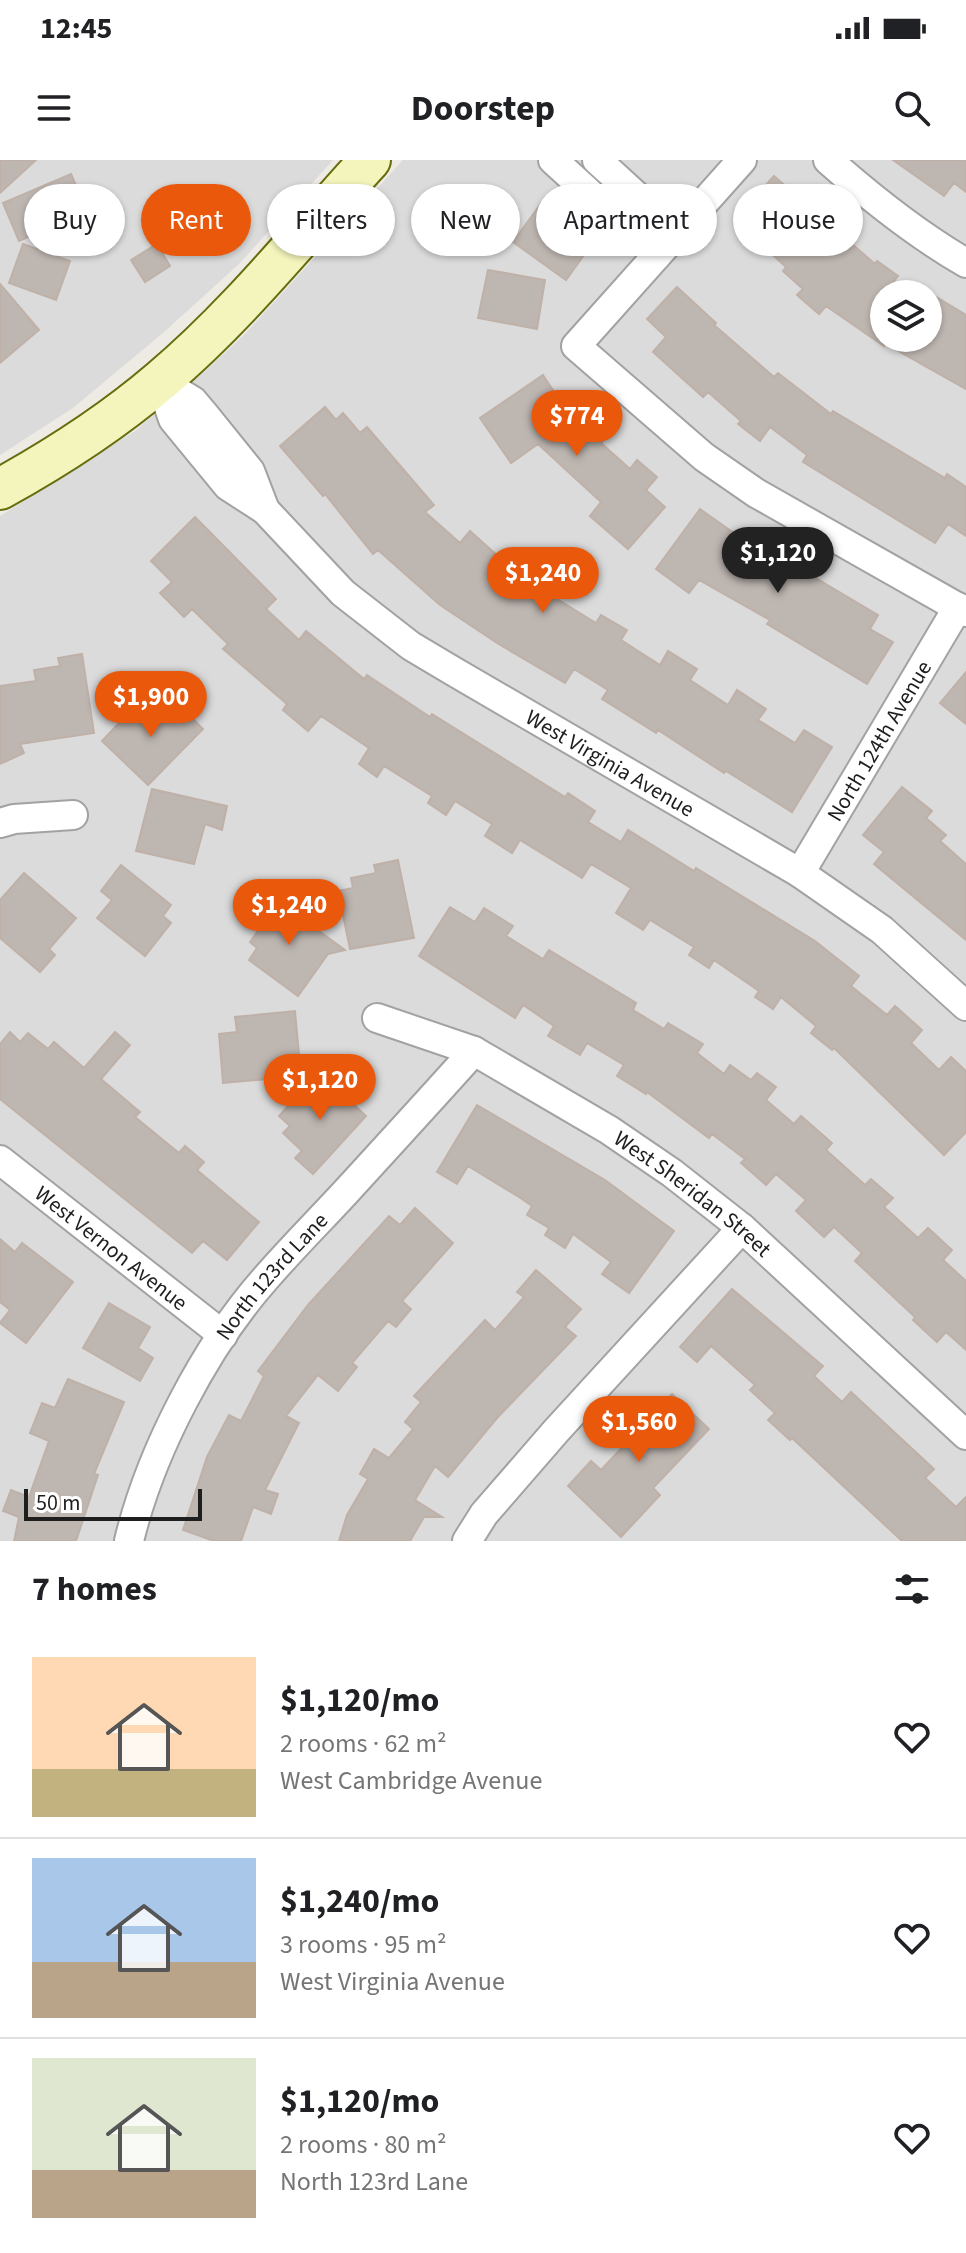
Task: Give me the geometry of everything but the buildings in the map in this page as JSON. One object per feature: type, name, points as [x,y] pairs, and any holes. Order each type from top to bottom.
[{"type":"street","points":[[0,489],[43,465],[160,381],[238,305],[370,160]]},
{"type":"street","points":[[553,160],[579,184]]},
{"type":"street","points":[[597,160],[623,184]]},
{"type":"street","points":[[717,188],[742,160]]},
{"type":"street","points":[[828,160],[879,203],[966,263]]},
{"type":"street","points":[[656,256],[576,346],[704,457],[756,493],[962,609]]},
{"type":"street","name":"West Virginia Avenue","points":[[160,381],[193,401],[250,471],[265,510],[343,593],[411,646],[800,873],[882,930],[966,1006]]},
{"type":"street","name":"North 124th Avenue","points":[[800,873],[962,609]]},
{"type":"street","points":[[0,823],[14,819],[73,815]]},
{"type":"street","name":"West Sheridan Street","points":[[377,1018],[474,1051],[609,1130],[672,1173],[742,1228],[966,1435]]},
{"type":"street","name":"North 123rd Lane","points":[[129,1541],[136,1511],[157,1457],[223,1335],[263,1280],[474,1051]]},
{"type":"street","name":"West Vernon Avenue","points":[[0,1160],[223,1335]]},
{"type":"street","points":[[467,1541],[484,1514],[556,1431],[742,1228]]},
{"type":"shaded area","points":[[0,160],[333,160],[311,184],[267,184],[267,233],[251,251],[251,184],[141,184],[141,256],[246,256],[163,333],[73,408],[0,455]]},
{"type":"shaded area","points":[[403,160],[966,160],[966,1541],[0,1541],[0,516],[135,431],[246,333],[316,256],[395,256],[395,184],[381,184]]}]
